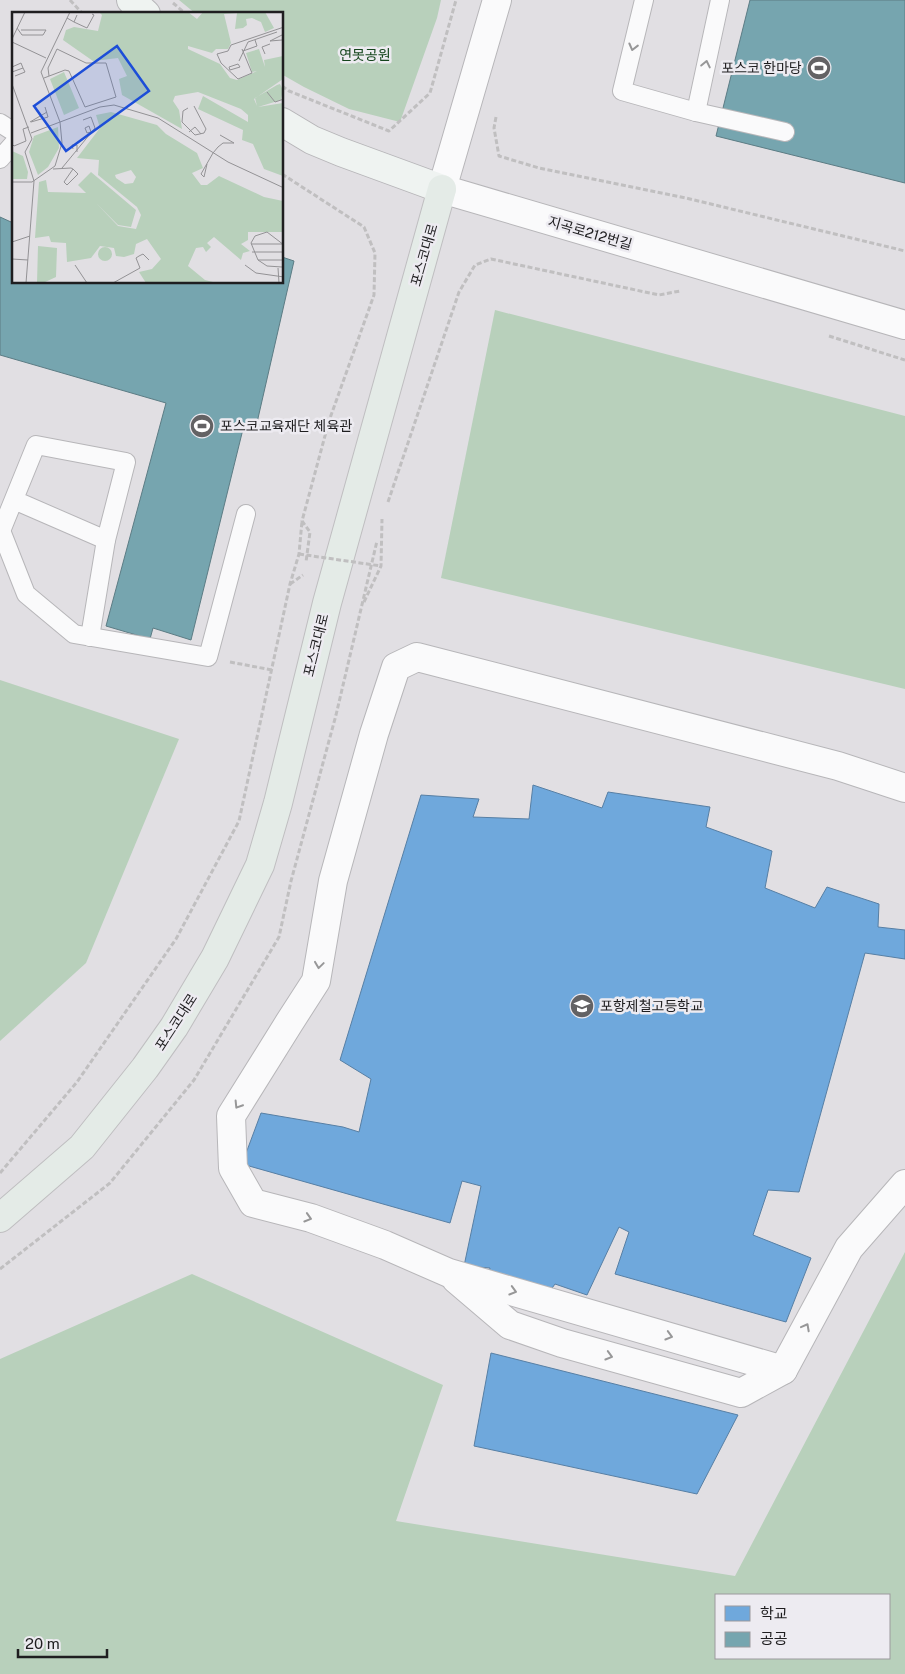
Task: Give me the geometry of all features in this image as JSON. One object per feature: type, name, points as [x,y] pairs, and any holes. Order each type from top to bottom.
[{"type":"main road","points":[[131,0],[144,12]]},
{"type":"main road","name":"지곡로212번길","points":[[284,123],[312,140],[442,189]]},
{"type":"main road","name":"포스코대로","points":[[0,1218],[82,1146],[145,1068],[174,1027],[215,958],[260,864],[280,795],[327,603],[442,189]]},
{"type":"street","name":"포스코대로","points":[[442,189],[497,0]]},
{"type":"street","name":"지곡로212번길","points":[[442,189],[905,325]]},
{"type":"street","points":[[783,1370],[449,1273],[385,1245],[311,1218],[253,1203],[233,1168],[231,1116],[316,981],[333,881],[374,734],[396,667],[417,657],[838,766],[905,788]]},
{"type":"street","points":[[449,1273],[510,1325],[562,1343],[741,1393],[783,1370],[849,1248],[905,1184]]},
{"type":"lane","points":[[644,0],[622,91],[696,112],[785,132]]},
{"type":"lane","points":[[696,112],[720,0]]},
{"type":"lane","points":[[0,123],[12,131]]},
{"type":"lane","points":[[0,159],[12,145]]},
{"type":"lane","points":[[90,637],[106,540],[126,462],[36,445],[1,530],[26,594],[74,634],[90,637],[208,657],[246,514]]},
{"type":"lane","points":[[14,500],[106,540]]},
{"type":"path","points":[[70,0],[81,12]]},
{"type":"path","points":[[170,0],[184,12]]},
{"type":"path","points":[[284,88],[288,91],[389,131],[430,93],[456,0]]},
{"type":"path","points":[[497,108],[494,128],[499,156],[540,168],[686,198],[905,251]]},
{"type":"path","points":[[0,1173],[77,1082],[176,939],[239,822],[290,584],[299,554],[302,521],[329,421],[374,295],[375,252],[364,227],[284,175]]},
{"type":"path","points":[[385,509],[459,292],[476,265],[492,259],[660,295],[685,290]]},
{"type":"path","points":[[822,333],[905,360]]},
{"type":"path","points":[[336,715],[382,519],[381,566],[362,607]]},
{"type":"path","points":[[302,521],[310,532],[306,566]]},
{"type":"path","points":[[299,554],[381,566]]},
{"type":"path","points":[[290,584],[305,574]]},
{"type":"path","points":[[208,657],[272,670]]},
{"type":"green space","name":"연못공원","points":[[179,0],[441,0],[437,18],[400,122],[349,109],[284,76],[284,12],[194,12]]},
{"type":"green space","points":[[495,310],[905,416],[905,689],[441,578]]},
{"type":"green space","points":[[0,680],[179,739],[86,963],[0,1041]]},
{"type":"green space","points":[[905,1252],[905,1674],[0,1674],[0,1359],[192,1274],[443,1385],[396,1521],[735,1576]]},
{"type":"building: 학교","name":"포항제철고등학교","points":[[533,785],[602,808],[608,792],[710,807],[706,827],[772,851],[765,888],[815,908],[827,887],[879,904],[878,927],[905,930],[905,959],[865,953],[799,1192],[768,1190],[753,1235],[811,1258],[786,1322],[615,1274],[629,1232],[619,1227],[587,1295],[555,1284],[550,1291],[489,1274],[490,1268],[464,1266],[481,1186],[462,1181],[450,1223],[242,1164],[261,1113],[343,1127],[359,1132],[371,1079],[340,1060],[421,795],[479,799],[473,817],[529,819]]},
{"type":"building: 학교","points":[[491,1353],[738,1415],[697,1494],[474,1446]]},
{"type":"building: 공공","name":"포스코 한마당","points":[[750,0],[905,0],[905,183],[716,136]]},
{"type":"building: 공공","name":"포스코교육재단 체육관","points":[[0,217],[11,222],[12,220],[12,284],[284,284],[284,258],[294,261],[256,427],[244,425],[191,640],[153,628],[150,639],[106,626],[166,403],[0,355]]},
{"type":"place","name":"포스코 한마당","points":[[819,68]]},
{"type":"place","name":"포스코교육재단 체육관","points":[[202,426]]},
{"type":"place","name":"포항제철고등학교","points":[[582,1006]]}]
